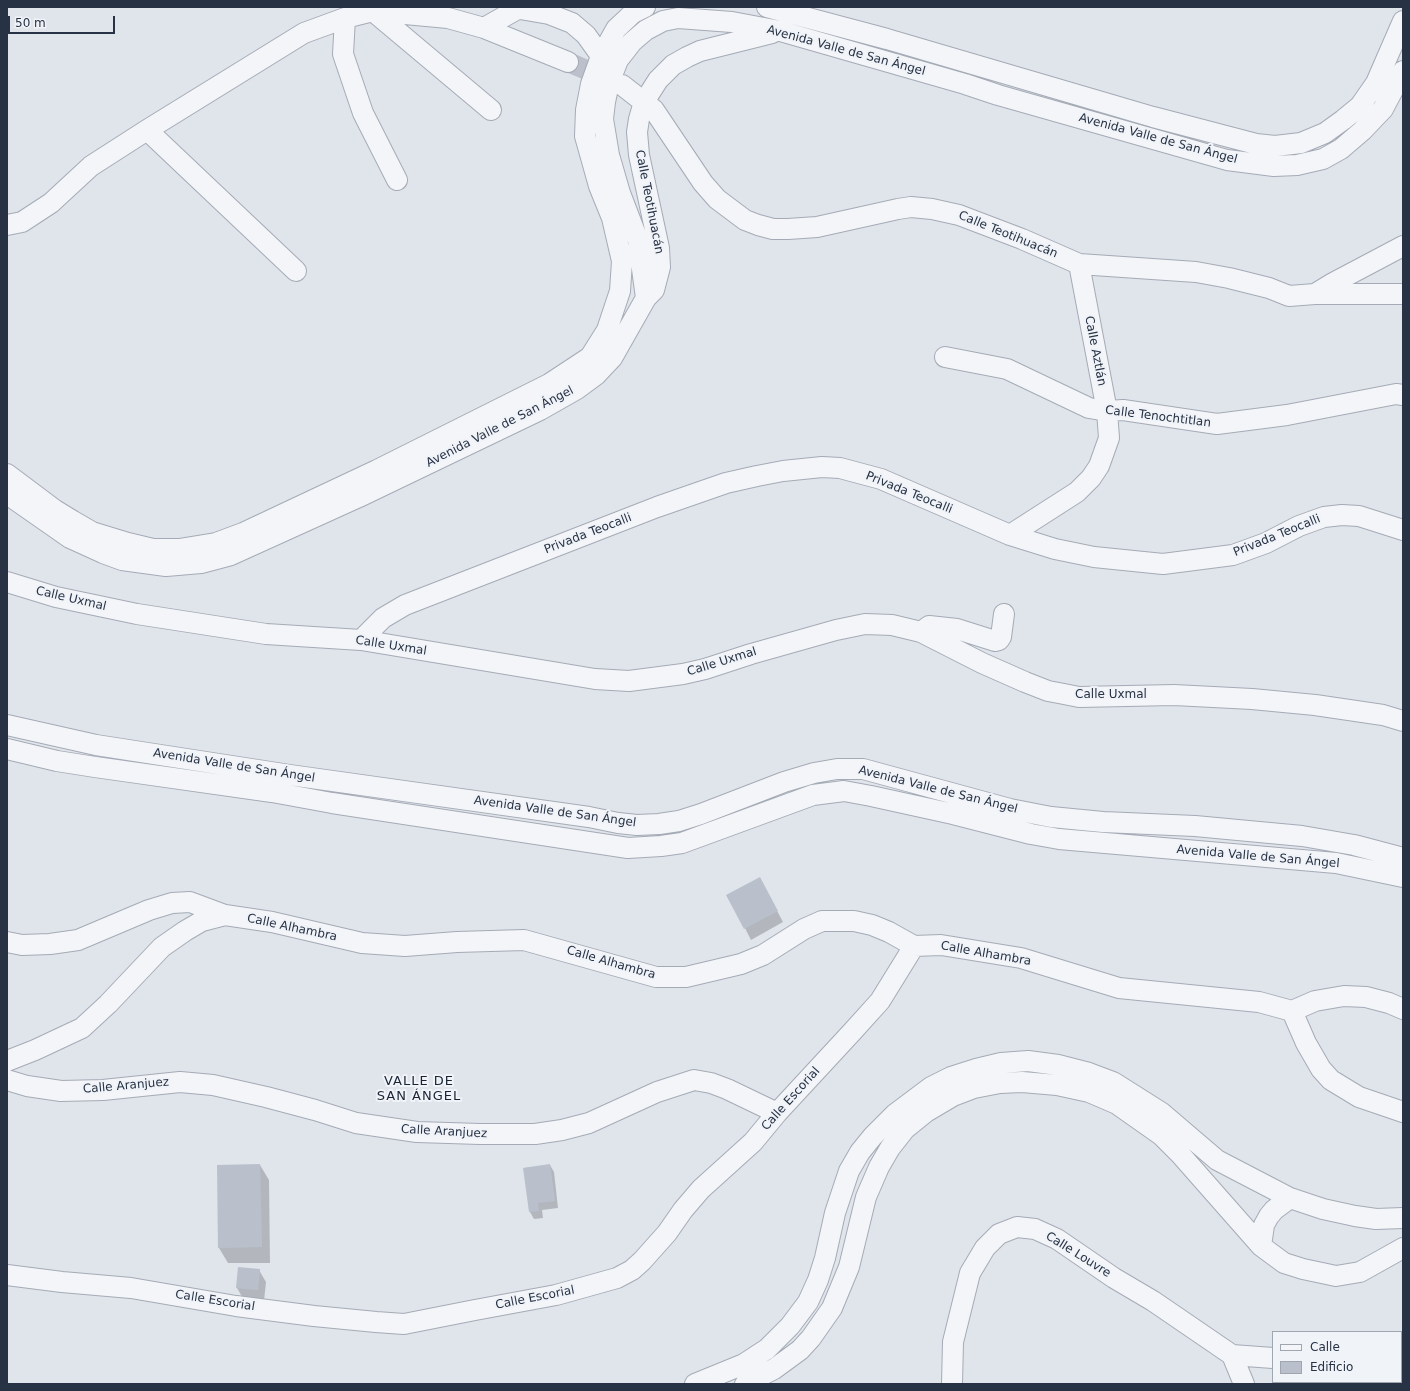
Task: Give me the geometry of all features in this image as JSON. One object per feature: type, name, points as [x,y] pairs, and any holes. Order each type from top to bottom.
[{"type":"street","name":"Avenida Valle de San Ángel","points":[[767,7],[887,39],[1153,117],[1256,144],[1275,146],[1301,143],[1325,133],[1360,106],[1376,83],[1403,21]]},
{"type":"street","points":[[484,28],[520,8],[549,14],[572,23],[586,36],[601,56]]},
{"type":"street","name":"Avenida Valle de San Ángel","points":[[614,336],[622,261],[612,218],[599,186],[585,136],[586,110],[591,84],[601,56],[616,29],[639,10]]},
{"type":"street","points":[[639,10],[646,30]]},
{"type":"street","points":[[373,11],[490,110]]},
{"type":"street","points":[[7,225],[22,222],[51,203],[92,166],[147,130],[304,33],[345,18],[373,11],[448,18],[484,28],[568,62]]},
{"type":"street","points":[[345,18],[342,54],[363,113],[397,180]]},
{"type":"street","name":"Avenida Valle de San Ángel","points":[[7,494],[70,538],[122,560],[166,566],[202,563],[231,555],[246,540],[376,470],[549,384],[590,357],[614,336],[646,298],[638,240],[620,192],[609,155],[603,119],[609,83],[618,60],[632,42],[646,30],[663,21],[678,18],[732,22],[780,31],[1227,160],[1274,166],[1297,165],[1323,159],[1341,149],[1362,131],[1383,109],[1403,71]]},
{"type":"street","name":"Calle Teotihuacán","points":[[646,298],[654,290],[660,267],[659,248],[638,155],[637,132],[644,102],[658,80],[672,65],[687,57],[707,49],[780,31]]},
{"type":"street","points":[[998,95],[1004,74]]},
{"type":"street","name":"Calle Teotihuacán","points":[[622,85],[654,110],[703,183],[717,199],[745,220],[758,225],[773,229],[817,227],[898,209],[911,207],[932,209],[959,215],[1079,264],[1196,272],[1229,278],[1269,288],[1289,296],[1315,294],[1403,294]]},
{"type":"street","points":[[147,130],[296,271]]},
{"type":"street","points":[[1315,294],[1403,246]]},
{"type":"street","name":"Calle Aztlán","points":[[1010,535],[1077,492],[1091,478],[1099,466],[1109,438],[1107,411],[1079,264]]},
{"type":"street","name":"Calle Tenochtitlan","points":[[945,357],[1007,368],[1089,408],[1107,411],[1123,410],[1217,424],[1287,415],[1396,394],[1403,395]]},
{"type":"street","name":"Privada Teocalli","points":[[361,640],[383,618],[405,605],[657,507],[726,484],[783,471],[822,467],[840,468],[881,479],[1010,535],[1055,549],[1094,557],[1163,564],[1233,555],[1266,543],[1299,526],[1330,516],[1360,516],[1403,530]]},
{"type":"street","name":"Avenida Valle de San Ángel","points":[[7,474],[72,522],[92,532],[128,544],[153,549],[179,549],[246,540]]},
{"type":"street","name":"Calle Uxmal","points":[[7,582],[56,597],[137,614],[266,634],[361,640],[595,679],[629,681],[683,674],[705,669],[751,654],[836,630],[865,624],[892,625],[921,632],[982,663],[1048,691],[1079,697],[1174,695],[1252,699],[1315,705],[1383,715],[1403,721]]},
{"type":"street","points":[[921,632],[929,626],[957,629],[995,641],[1001,638],[1004,614]]},
{"type":"street","name":"Avenida Valle de San Ángel","points":[[7,725],[96,745],[290,775],[637,825],[679,821],[784,782],[814,773],[837,769],[863,769],[1010,809],[1051,817],[1103,822],[1195,826],[1256,831],[1354,845],[1403,858]]},
{"type":"street","name":"Avenida Valle de San Ángel","points":[[7,749],[95,768],[272,792],[332,803],[628,848],[682,843],[813,795],[844,791],[953,814],[1030,834],[1059,839],[1336,863],[1403,877]]},
{"type":"street","points":[[1226,853],[1232,829]]},
{"type":"street","points":[[1251,856],[1256,831]]},
{"type":"street","points":[[7,942],[22,945],[50,944],[78,940],[149,910],[172,903],[190,902],[225,915]]},
{"type":"street","name":"Calle Alhambra","points":[[7,1061],[35,1050],[82,1028],[108,1004],[162,947],[202,921],[225,915],[272,922],[362,943],[405,946],[457,942],[524,940],[656,977],[686,977],[741,964],[763,955],[822,921],[854,921],[872,925],[889,932],[914,946],[941,945],[1021,958],[1120,988],[1259,1002],[1292,1011]]},
{"type":"street","name":"Calle Escorial","points":[[7,1275],[62,1282],[131,1288],[236,1306],[314,1316],[404,1324],[556,1295],[617,1278],[632,1270],[642,1261],[667,1233],[683,1210],[753,1142],[777,1113],[880,1001],[914,946]]},
{"type":"street","points":[[1402,1110],[1378,1105],[1359,1097],[1331,1080],[1321,1069],[1306,1043],[1292,1011],[1315,1001],[1344,996],[1366,997],[1389,1003],[1403,1009]]},
{"type":"street","points":[[695,1384],[744,1364],[767,1349],[790,1326],[808,1302],[818,1280],[825,1258],[834,1214],[849,1171],[860,1152],[873,1136],[895,1114],[931,1087],[951,1077],[976,1068],[1028,1061],[1058,1065],[1089,1073],[1113,1082],[1162,1114],[1217,1160],[1290,1198],[1323,1209],[1355,1216],[1403,1218]]},
{"type":"street","name":"Calle Aranjuez","points":[[7,1080],[27,1086],[61,1091],[103,1090],[180,1082],[213,1085],[315,1110],[356,1123],[417,1132],[535,1134],[562,1130],[589,1123],[657,1092],[694,1080],[710,1083],[727,1089],[777,1113]]},
{"type":"street","points":[[745,1384],[774,1369],[800,1350],[812,1338],[832,1308],[849,1267],[866,1197],[879,1167],[890,1148],[905,1130],[926,1112],[952,1096],[974,1088],[1007,1082],[1057,1085],[1089,1092],[1117,1104],[1150,1126],[1176,1150],[1261,1246],[1284,1263],[1303,1269],[1336,1276],[1360,1272],[1403,1258]]},
{"type":"street","points":[[1261,1246],[1264,1225],[1269,1216],[1274,1210],[1290,1198]]},
{"type":"street","points":[[1355,1216],[1403,1208]]},
{"type":"street","name":"Calle Louvre","points":[[952,1384],[953,1342],[970,1273],[985,1248],[999,1234],[1017,1227],[1035,1229],[1057,1239],[1114,1278],[1153,1300],[1232,1355]]},
{"type":"street","points":[[1360,1272],[1403,1248]]},
{"type":"street","points":[[1244,1384],[1232,1355],[1272,1358]]},
{"type":"building","points":[[760,877],[778,911],[744,929],[726,895]]},
{"type":"building","points":[[260,1164],[262,1247],[218,1248],[217,1165]]},
{"type":"building","points":[[550,1164],[555,1201],[538,1203],[539,1211],[529,1212],[523,1168]]},
{"type":"building","points":[[238,1267],[260,1269],[258,1290],[236,1288]]},
{"type":"tunnel","points":[[568,62],[610,80]]},
{"type":"district","name":"VALLE DE SAN ÁNGEL","points":[[419,1090]]}]
